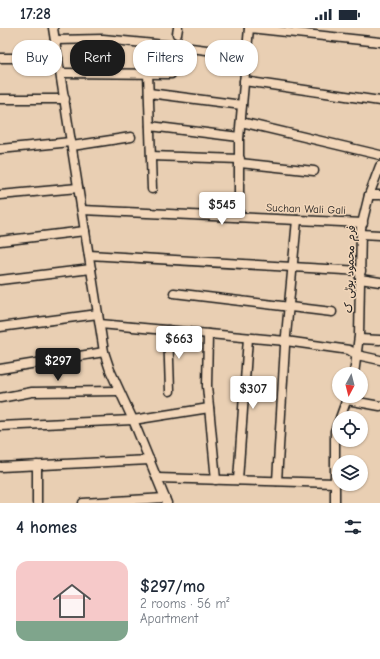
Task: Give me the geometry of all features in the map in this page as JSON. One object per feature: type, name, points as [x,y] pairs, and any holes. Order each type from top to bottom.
[{"type":"street","points":[[54,28],[55,40]]},
{"type":"street","points":[[248,40],[249,28],[380,42]]},
{"type":"street","points":[[62,40],[103,40],[133,42]]},
{"type":"street","points":[[0,58],[12,58]]},
{"type":"street","points":[[62,73],[133,74]]},
{"type":"street","points":[[60,76],[104,352],[118,391],[133,420],[166,501],[83,503]]},
{"type":"street","points":[[148,76],[152,189]]},
{"type":"street","points":[[239,217],[239,136],[244,76]]},
{"type":"street","points":[[244,82],[380,100]]},
{"type":"street","points":[[149,93],[242,105]]},
{"type":"street","points":[[0,99],[64,99]]},
{"type":"street","points":[[241,122],[380,155]]},
{"type":"street","points":[[150,126],[239,136]]},
{"type":"street","points":[[0,149],[71,144],[131,137]]},
{"type":"street","points":[[151,156],[240,161],[314,171]]},
{"type":"street","name":"فرم محمود بوٹی ک","points":[[355,367],[359,340],[361,234],[370,195],[380,166]]},
{"type":"street","points":[[0,195],[78,188]]},
{"type":"street","points":[[370,195],[380,195]]},
{"type":"street","name":"Suchan Wali Gali","points":[[82,210],[363,223]]},
{"type":"street","points":[[277,481],[286,341],[297,220]]},
{"type":"street","points":[[0,241],[85,231]]},
{"type":"street","points":[[361,234],[380,235]]},
{"type":"street","points":[[89,255],[293,267],[360,275],[380,282]]},
{"type":"street","points":[[0,280],[91,269]]},
{"type":"street","points":[[174,293],[332,312]]},
{"type":"street","points":[[0,327],[98,314]]},
{"type":"street","points":[[100,324],[286,341],[348,350],[380,360]]},
{"type":"street","points":[[168,330],[170,392]]},
{"type":"street","points":[[208,334],[207,386],[216,480]]},
{"type":"street","points":[[238,480],[248,338]]},
{"type":"street","points":[[359,340],[380,340]]},
{"type":"street","points":[[0,369],[104,352]]},
{"type":"street","points":[[0,398],[32,392],[118,391]]},
{"type":"street","points":[[368,403],[380,406]]},
{"type":"street","points":[[0,426],[133,420],[209,408]]},
{"type":"street","points":[[0,467],[150,460]]},
{"type":"street","points":[[37,465],[37,503]]},
{"type":"street","points":[[157,478],[332,483]]},
{"type":"street","points":[[335,491],[336,503]]}]
